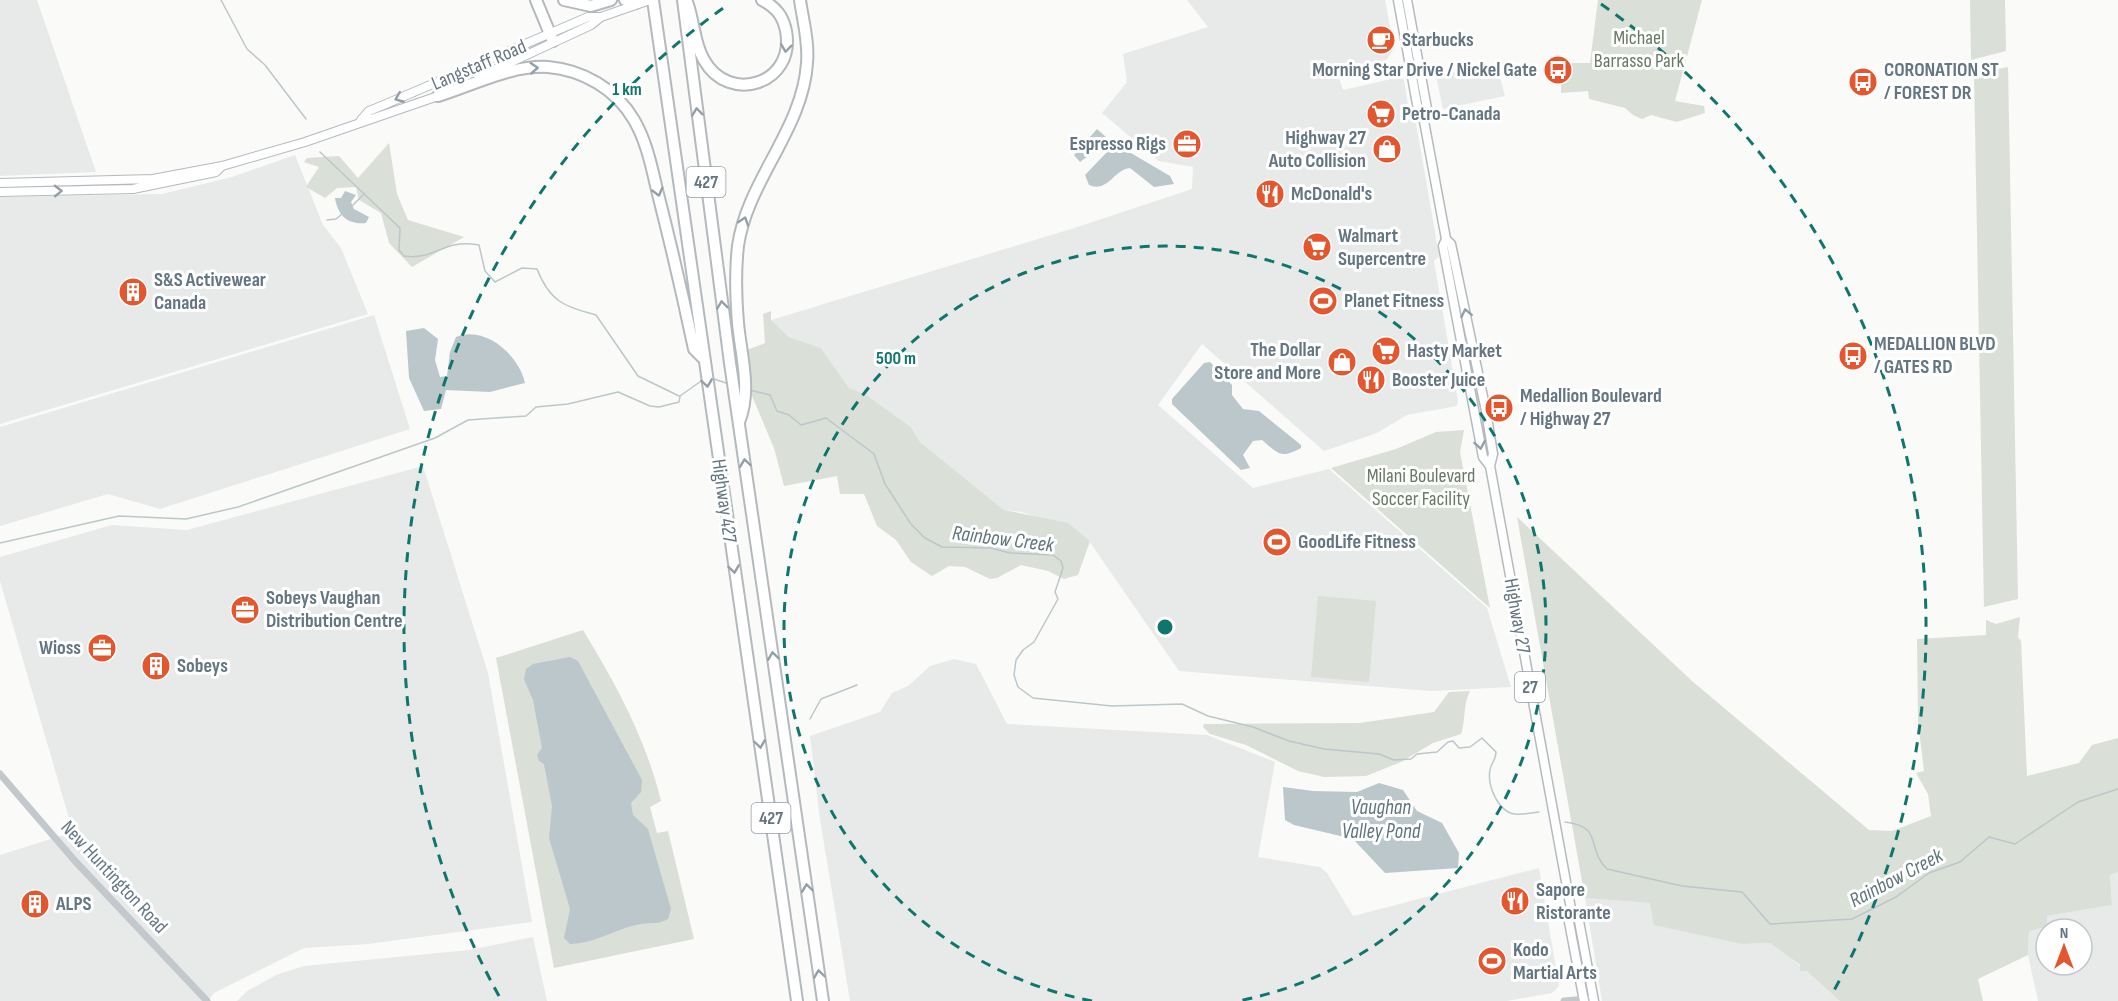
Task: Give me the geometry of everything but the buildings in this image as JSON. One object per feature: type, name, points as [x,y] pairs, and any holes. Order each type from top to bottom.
[{"type":"highway","points":[[536,0],[551,38]]},
{"type":"highway","points":[[564,0],[591,6],[611,0]]},
{"type":"highway","name":"Highway 427","points":[[651,0],[797,1001]]},
{"type":"highway","points":[[685,0],[703,59],[715,74],[731,84],[751,85],[766,80],[777,71],[786,56],[787,38],[783,19],[772,5],[762,0]]},
{"type":"highway","name":"Highway 427","points":[[685,0],[730,363],[741,400],[739,422],[823,1001]]},
{"type":"highway","points":[[741,400],[738,246],[743,223],[787,127],[803,85],[807,64],[800,0]]},
{"type":"highway","points":[[438,96],[518,69],[546,67],[574,71],[600,84],[616,98],[634,119],[646,148],[673,252],[694,349],[703,358]]},
{"type":"main road","name":"Langstaff Road","points":[[0,183],[153,179],[222,166],[305,142],[361,120],[438,96],[588,17],[601,16],[630,1],[651,0]]},
{"type":"main road","name":"Highway 27","points":[[1398,0],[1419,115],[1424,122],[1446,239],[1451,244],[1486,411],[1493,454],[1490,466],[1571,909],[1569,922],[1583,1000]]},
{"type":"main road","name":"Highway 27","points":[[1407,0],[1428,114],[1424,122]]},
{"type":"main road","name":"Langstaff Road","points":[[361,120],[369,111],[551,38]]},
{"type":"main road","name":"Langstaff Road","points":[[0,192],[133,189],[216,172],[222,166]]},
{"type":"main road","name":"Highway 27","points":[[1571,909],[1579,921],[1593,1000]]},
{"type":"street","name":"New Huntington Road","points":[[0,774],[75,861],[207,1001]]},
{"type":"street","points":[[1564,1001],[1593,1000]]},
{"type":"shaded area","points":[[0,0],[37,0],[96,172],[0,176]]},
{"type":"shaded area","points":[[1187,0],[1385,0],[1394,48],[1389,56],[1386,60],[1337,72],[1343,90],[1400,77],[1404,80],[1409,110],[1415,119],[1439,256],[1434,261],[1458,401],[1457,406],[1407,415],[1377,433],[1324,451],[1202,344],[1158,405],[1253,488],[1329,469],[1487,608],[1511,687],[1431,691],[1179,671],[1089,541],[1082,535],[1022,512],[1004,510],[920,442],[911,427],[865,394],[849,388],[821,348],[789,337],[771,320],[1071,229],[1192,189],[1193,167],[1159,161],[1102,113],[1127,82],[1123,54],[1208,27]]},
{"type":"shaded area","points":[[1496,62],[1505,96],[1443,109],[1436,76]]},
{"type":"shaded area","points":[[295,155],[323,225],[341,248],[368,314],[0,424],[0,197],[162,194],[232,177]]},
{"type":"shaded area","points":[[374,315],[410,429],[160,509],[108,494],[0,526],[0,427]]},
{"type":"shaded area","points":[[423,466],[488,673],[532,922],[368,944],[304,948],[214,993],[208,1001],[0,1001],[0,855],[73,832],[0,581],[0,557],[112,525],[187,530]]},
{"type":"shaded area","points":[[954,659],[976,664],[1007,724],[1207,735],[1275,762],[1258,857],[1320,867],[1327,873],[1353,916],[1539,868],[1559,986],[1552,993],[1507,1001],[850,1001],[820,819],[810,736],[880,712],[892,693],[908,686],[930,666]]},
{"type":"shaded area","points":[[2118,872],[2118,1001],[2038,1001],[2028,955],[2029,930],[2034,929],[2034,977],[2094,977],[2094,917],[2047,916],[2112,905],[2110,875]]},
{"type":"shaded area","points":[[1585,898],[1650,903],[1715,938],[1742,944],[1770,943],[1840,1001],[1602,1001]]},
{"type":"shaded area","points":[[533,937],[547,1001],[237,1001],[247,991],[276,975],[304,966],[469,950]]},
{"type":"green space","name":"Michael Barrasso Park","points":[[1598,0],[1702,0],[1675,101],[1704,106],[1705,113],[1677,122],[1651,115],[1642,119],[1625,108],[1589,99],[1588,91],[1561,93],[1561,63],[1590,63]]},
{"type":"green space","points":[[1970,0],[2005,0],[2006,51],[1971,60]]},
{"type":"green space","points":[[2008,67],[2018,599],[1984,607],[1974,74]]},
{"type":"green space","points":[[389,143],[397,194],[408,220],[464,237],[412,267],[389,243],[381,213],[359,200],[356,187],[337,188],[325,198],[306,187],[319,167],[304,162],[307,158],[339,156],[358,178]]},
{"type":"green space","points":[[771,311],[771,320],[789,337],[821,348],[849,388],[865,394],[911,427],[920,442],[1004,510],[1068,523],[1090,541],[1078,575],[1064,579],[1048,571],[1021,565],[997,578],[990,579],[965,567],[949,566],[932,576],[911,562],[896,540],[877,526],[864,494],[840,494],[837,476],[784,486],[774,448],[752,396],[747,350],[765,343],[763,314]]},
{"type":"green space","name":"Milani Boulevard Soccer Facility","points":[[1464,430],[1460,452],[1490,608],[1331,468],[1396,449],[1436,432]]},
{"type":"green space","points":[[1517,517],[1692,681],[1869,830],[1892,831],[1931,816],[1928,794],[1916,773],[1924,771],[1918,721],[1917,639],[1986,635],[1986,620],[1996,624],[2020,617],[2018,637],[2021,641],[2027,776],[2079,763],[2092,745],[2118,738],[2118,872],[2110,875],[2112,905],[2047,917],[2034,917],[2034,930],[2029,931],[2028,955],[1978,979],[1983,1001],[1840,1001],[1806,971],[1800,971],[1800,965],[1770,943],[1742,944],[1654,925],[1650,903],[1585,898]]},
{"type":"green space","points":[[1318,596],[1376,601],[1369,682],[1311,677]]},
{"type":"green space","points":[[583,630],[629,712],[655,778],[661,801],[650,807],[657,833],[668,831],[694,939],[554,968],[496,658]]},
{"type":"green space","points":[[1470,691],[1466,701],[1461,734],[1433,743],[1401,762],[1366,776],[1324,777],[1298,771],[1246,745],[1210,734],[1203,727],[1204,724],[1360,723],[1434,712],[1449,692]]},
{"type":"water","points":[[1097,129],[1106,137],[1100,147],[1080,162],[1074,155]]},
{"type":"water","points":[[1119,146],[1170,176],[1174,184],[1154,187],[1130,168],[1119,173],[1106,184],[1096,187],[1089,185],[1085,175],[1109,150]]},
{"type":"water","points":[[345,191],[356,195],[351,202],[354,209],[369,217],[366,223],[349,221],[341,214],[335,198],[341,198]]},
{"type":"water","points":[[424,328],[438,339],[435,360],[440,377],[447,376],[450,352],[456,337],[467,334],[478,335],[499,345],[516,362],[525,383],[490,392],[446,390],[441,409],[424,411],[409,378],[406,331]]},
{"type":"water","points":[[1210,362],[1232,385],[1232,395],[1243,409],[1259,411],[1301,445],[1301,448],[1284,454],[1276,452],[1262,440],[1253,441],[1243,455],[1250,468],[1241,470],[1172,404],[1172,399],[1204,363]]},
{"type":"water","points":[[570,657],[578,661],[642,780],[641,792],[631,803],[633,815],[648,829],[671,909],[668,919],[661,922],[631,926],[589,941],[570,944],[564,938],[570,909],[549,838],[552,806],[544,764],[539,761],[537,755],[542,748],[533,700],[524,679],[526,669],[533,664]]},
{"type":"water","name":"Vaughan Valley Pond","points":[[1379,783],[1403,790],[1417,811],[1442,823],[1459,853],[1458,868],[1385,873],[1353,839],[1294,825],[1285,820],[1283,787],[1313,791],[1357,792]]},
{"type":"waterway","name":"Rainbow Creek","points":[[221,0],[247,49],[265,65],[306,119]]},
{"type":"waterway","name":"Rainbow Creek","points":[[320,152],[400,228],[399,250],[404,256],[424,255],[456,244],[479,245],[485,271],[495,282],[522,268],[537,269],[547,289],[559,301],[575,309],[596,315],[638,376],[679,396]]},
{"type":"waterway","points":[[353,205],[364,194]]},
{"type":"waterway","points":[[327,220],[336,219],[342,214]]},
{"type":"waterway","name":"Rainbow Creek","points":[[711,378],[729,384]]},
{"type":"waterway","points":[[0,543],[119,516],[186,519],[238,507],[435,438],[468,420],[526,416],[536,407],[568,404],[618,392],[650,406],[659,407],[679,402],[680,396],[704,379]]},
{"type":"waterway","name":"Rainbow Creek","points":[[749,390],[770,395],[777,411],[789,415],[801,425],[826,418],[874,454],[885,484],[911,524],[925,538],[942,547],[991,548],[1010,553],[1053,555],[1061,561],[1063,568],[1055,592],[1058,599],[1034,642],[1023,650],[1016,660],[1014,675],[1018,687],[1033,698],[1112,706],[1182,704],[1208,716],[1253,727],[1289,741],[1324,749],[1379,754],[1394,760],[1411,759],[1417,754],[1437,752],[1448,742],[1453,741],[1459,748],[1470,747],[1482,738],[1496,752],[1491,768],[1490,783],[1499,803],[1515,814],[1539,812]]},
{"type":"waterway","points":[[810,719],[821,699],[857,685]]},
{"type":"waterway","name":"Rainbow Creek","points":[[1565,822],[1585,828],[1607,869],[1682,886],[1742,892],[1770,924],[1852,919],[1896,897],[1929,873],[1960,862],[1989,837],[2015,844],[2078,802],[2118,789]]},
{"type":"place","name":"Starbucks","points":[[1381,40]]},
{"type":"place","name":"Morning Star Drive / Nickel Gate","points":[[1558,70]]},
{"type":"place","name":"CORONATION ST / FOREST DR","points":[[1863,82]]},
{"type":"place","name":"Petro-Canada","points":[[1381,114]]},
{"type":"place","name":"Espresso Rigs","points":[[1187,144]]},
{"type":"place","name":"Highway 27 Auto Collision","points":[[1387,149]]},
{"type":"place","name":"McDonald's","points":[[1270,194]]},
{"type":"place","name":"Walmart Supercentre","points":[[1317,247]]},
{"type":"place","name":"S&S Activewear Canada","points":[[133,292]]},
{"type":"place","name":"Planet Fitness","points":[[1323,301]]},
{"type":"place","name":"Hasty Market","points":[[1386,351]]},
{"type":"place","name":"MEDALLION BLVD / GATES RD","points":[[1853,356]]},
{"type":"place","name":"The Dollar Store and More","points":[[1342,362]]},
{"type":"place","name":"Booster Juice","points":[[1371,380]]},
{"type":"place","name":"Medallion Boulevard / Highway 27","points":[[1499,408]]},
{"type":"place","name":"GoodLife Fitness","points":[[1277,542]]},
{"type":"place","name":"Sobeys Vaughan Distribution Centre","points":[[245,610]]},
{"type":"place","name":"Wioss","points":[[102,648]]},
{"type":"place","name":"Sobeys","points":[[156,666]]},
{"type":"place","name":"Sapore Ristorante","points":[[1515,901]]},
{"type":"place","name":"ALPS","points":[[35,904]]},
{"type":"place","name":"Kodo Martial Arts","points":[[1492,961]]}]
